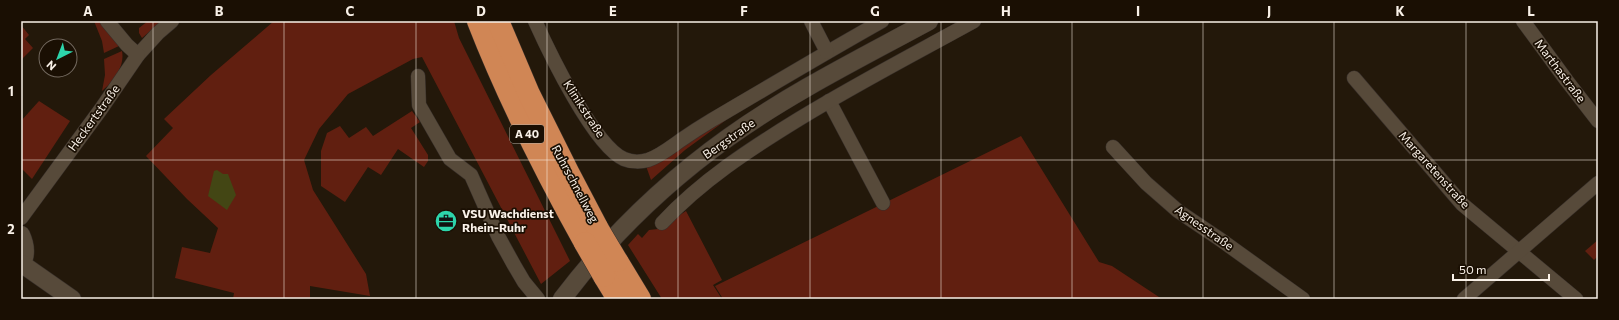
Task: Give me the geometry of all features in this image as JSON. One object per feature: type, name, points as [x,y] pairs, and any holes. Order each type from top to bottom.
[{"type":"highway","name":"Ruhrschnellweg","points":[[478,21],[519,117],[549,177],[592,236],[610,268],[640,299]]},
{"type":"highway","name":"Ruhrschnellweg","points":[[498,21],[529,94],[568,172],[592,236]]},
{"type":"highway","name":"Ruhrschnellweg","points":[[610,268],[618,299]]},
{"type":"street","points":[[107,21],[127,45],[138,55]]},
{"type":"street","name":"Heckertstraße","points":[[21,218],[101,110],[138,55],[152,39],[172,21]]},
{"type":"street","name":"Klinikstraße","points":[[535,21],[549,52],[574,96],[592,125],[608,146],[616,154],[625,159],[636,162],[646,161],[658,155]]},
{"type":"street","points":[[811,21],[827,52]]},
{"type":"street","name":"Bergstraße","points":[[658,155],[692,132],[882,21]]},
{"type":"street","name":"Bergstraße","points":[[562,299],[579,277],[629,222],[691,166],[730,136],[802,90],[929,21]]},
{"type":"street","name":"Bergstraße","points":[[662,223],[686,200],[742,156],[829,100],[974,21]]},
{"type":"street","name":"Marthastraße","points":[[1523,21],[1598,121]]},
{"type":"street","points":[[418,76],[419,105],[450,159],[471,175],[498,236],[524,282],[538,299]]},
{"type":"street","name":"Margaretenstraße","points":[[1354,78],[1462,204],[1576,299]]},
{"type":"street","points":[[829,100],[883,203]]},
{"type":"street","name":"Agnesstraße","points":[[1113,147],[1146,184],[1178,211],[1303,299]]},
{"type":"street","points":[[1464,299],[1598,183]]},
{"type":"street","points":[[21,236],[26,245],[26,255],[22,265],[72,299]]},
{"type":"shaded area","points":[[94,21],[99,21],[119,46],[104,53],[102,41]]},
{"type":"shaded area","points":[[148,21],[162,21],[142,38],[139,33],[139,28]]},
{"type":"shaded area","points":[[274,21],[454,21],[459,38],[570,261],[541,284],[422,57],[413,59],[348,94],[319,129],[304,160],[313,190],[366,274],[370,296],[310,286],[310,299],[233,299],[234,293],[175,278],[182,247],[210,253],[218,228],[187,199],[146,156],[173,128],[164,119],[211,75]]},
{"type":"shaded area","points":[[21,25],[29,35],[25,39],[33,48],[21,60]]},
{"type":"shaded area","points":[[122,51],[122,62],[118,73],[111,83],[102,91],[105,75],[104,59]]},
{"type":"shaded area","points":[[39,101],[70,121],[32,179],[21,168],[21,121]]},
{"type":"shaded area","points":[[412,111],[420,122],[411,128],[428,155],[428,161],[424,167],[398,149],[381,175],[368,167],[345,202],[321,186],[321,151],[327,133],[340,126],[349,138],[366,127],[373,136]]},
{"type":"shaded area","points":[[733,115],[685,150],[651,180],[646,166]]},
{"type":"shaded area","points":[[1021,136],[1099,262],[1112,266],[1162,299],[723,299],[715,286]]},
{"type":"shaded area","points":[[217,170],[223,174],[228,174],[236,195],[227,210],[208,196],[214,171]]},
{"type":"shaded area","points":[[686,211],[722,280],[713,285],[722,299],[662,299],[628,245],[638,234],[642,238],[649,230],[658,229]]},
{"type":"shaded area","points":[[1598,240],[1598,256],[1594,260],[1585,251]]},
{"type":"place","name":"VSU Wachdienst Rhein-Ruhr","points":[[446,221]]}]
